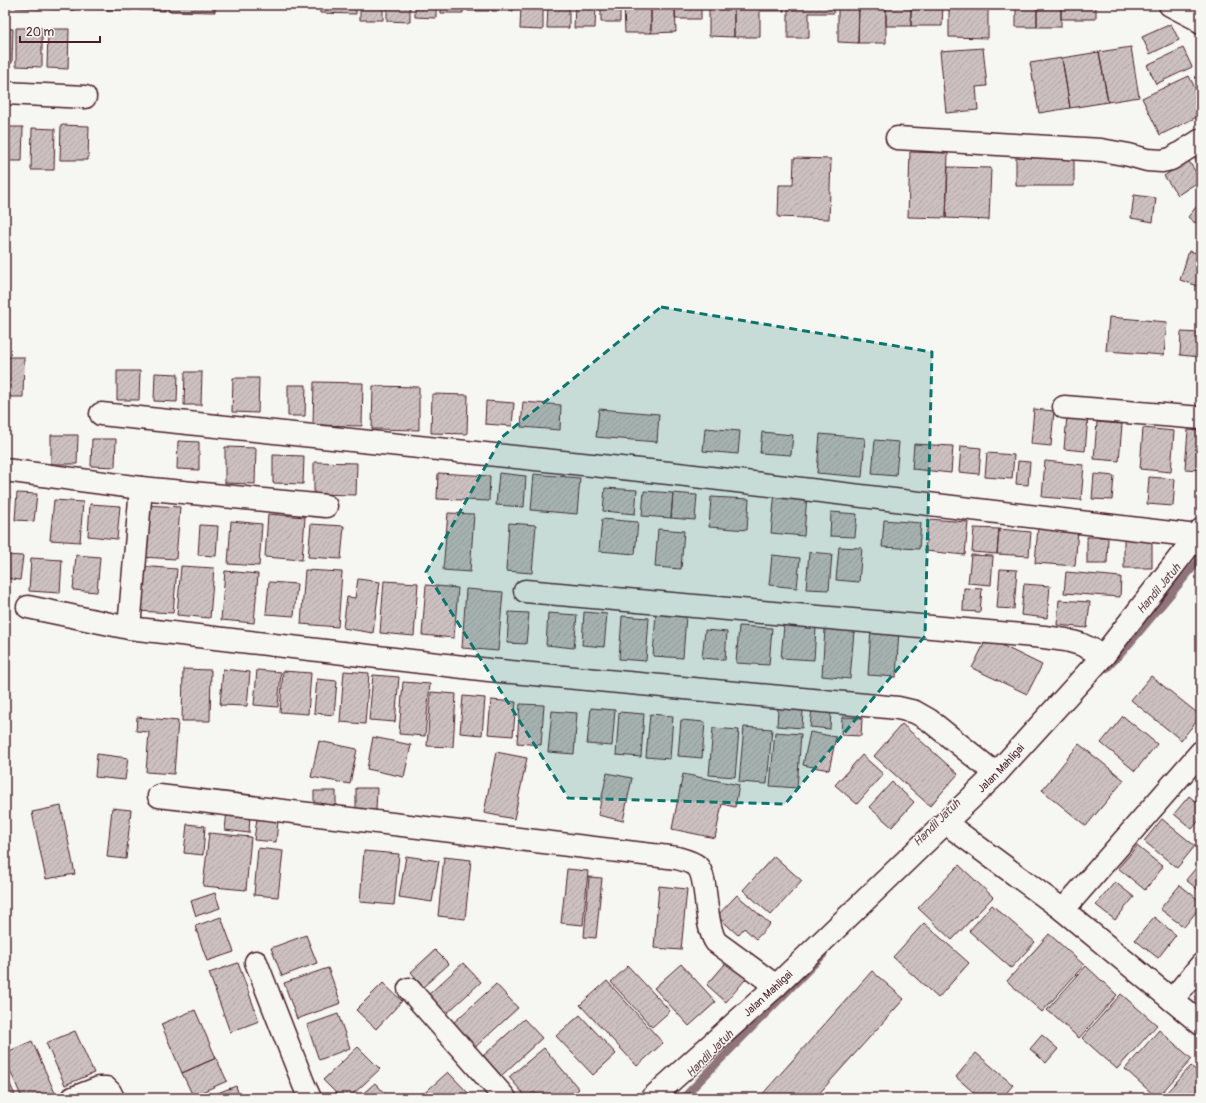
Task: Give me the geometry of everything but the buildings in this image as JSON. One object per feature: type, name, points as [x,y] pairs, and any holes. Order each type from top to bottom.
[{"type":"street","points":[[1170,5],[1200,21]]},
{"type":"street","points":[[5,93],[86,97]]},
{"type":"street","points":[[898,138],[1101,150],[1147,160],[1171,159],[1201,140]]},
{"type":"street","points":[[1064,407],[1201,418]]},
{"type":"street","points":[[102,414],[669,473],[1199,533]]},
{"type":"street","points":[[5,470],[141,488],[326,506]]},
{"type":"street","points":[[128,628],[141,488]]},
{"type":"street","name":"Jalan Mahligai","points":[[652,1098],[950,825],[1104,655],[1199,533]]},
{"type":"street","points":[[524,591],[1044,637],[1066,640],[1080,644],[1104,655]]},
{"type":"street","points":[[28,607],[128,628],[489,670],[898,708],[915,712],[929,720],[996,774]]},
{"type":"street","points":[[1063,910],[1201,752]]},
{"type":"street","points":[[159,796],[677,858],[687,861],[697,866],[702,874],[709,925],[716,942],[776,986]]},
{"type":"street","points":[[950,825],[1063,910],[1201,1024]]},
{"type":"street","points":[[256,962],[310,1098]]},
{"type":"street","points":[[1172,1000],[1201,965]]},
{"type":"street","points":[[409,989],[505,1098]]},
{"type":"street","points":[[73,1098],[99,1088],[106,1088],[110,1092],[112,1098]]},
{"type":"highlighted area","points":[[661,307],[932,352],[925,636],[785,804],[568,798],[426,572],[502,437]]},
{"type":"waterway","name":"Handil Jatuh","points":[[1107,668],[1125,649],[1201,558]]},
{"type":"waterway","name":"Handil Jatuh","points":[[683,1098],[823,955]]}]
